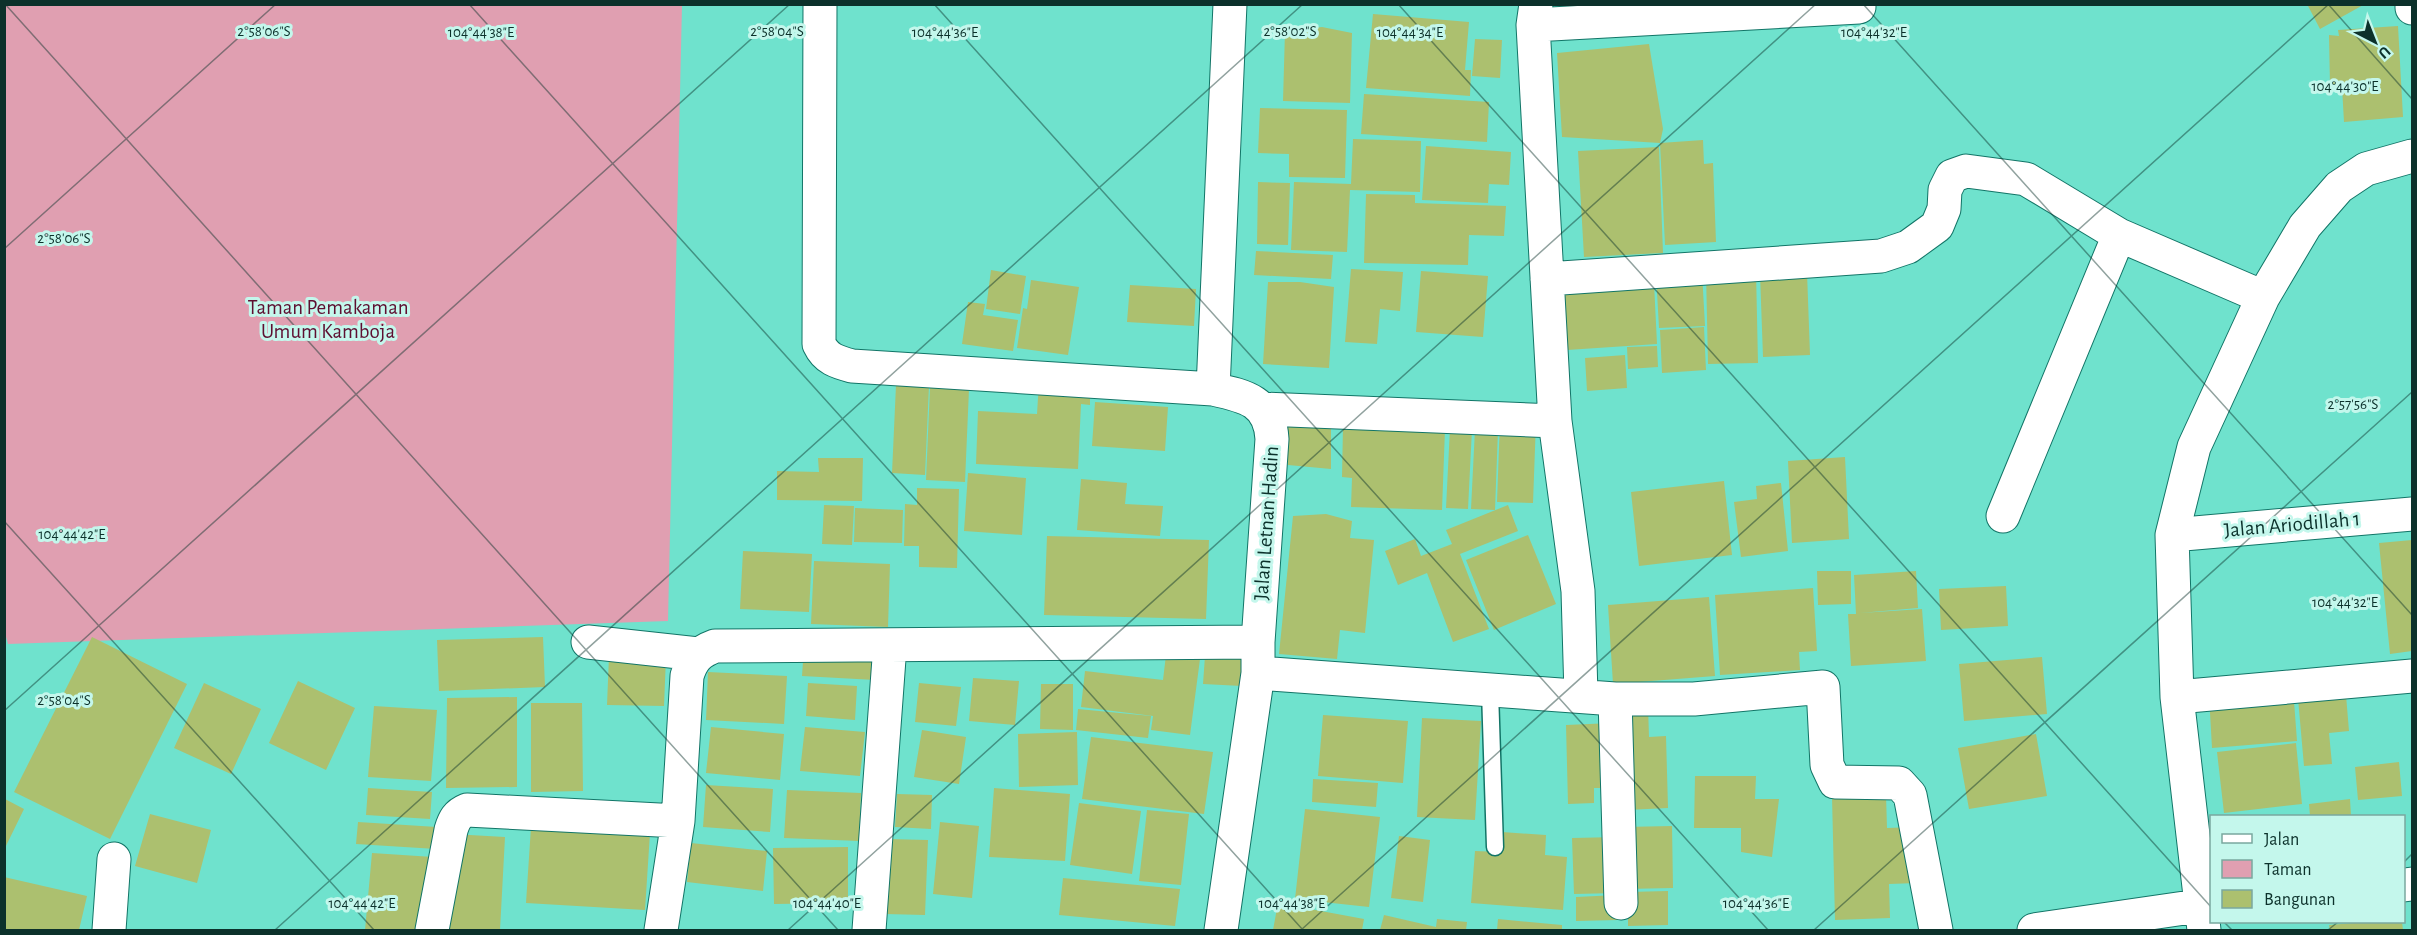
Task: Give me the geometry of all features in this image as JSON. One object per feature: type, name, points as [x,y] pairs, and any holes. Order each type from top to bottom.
[{"type":"street","points":[[820,4],[819,344],[828,357],[852,366],[1213,389],[1243,396],[1262,409],[1555,421]]},
{"type":"street","points":[[1213,389],[1230,4]]},
{"type":"street","points":[[1581,695],[1578,591],[1555,421],[1534,15],[1859,7]]},
{"type":"street","points":[[2034,930],[2206,913],[2177,697],[2172,535],[2194,447],[2263,297],[2305,226],[2339,187],[2366,169],[2412,156]]},
{"type":"street","points":[[1547,279],[1881,256],[1908,247],[1936,226],[1944,209],[1945,190],[1952,176],[1966,171],[2026,179],[2119,235],[2263,297]]},
{"type":"street","points":[[2003,516],[2119,235]]},
{"type":"street","name":"Jalan Letnan Hadin","points":[[1221,930],[1258,657],[1272,439],[1271,426],[1262,409]]},
{"type":"street","name":"Jalan Ariodillah 1","points":[[2172,535],[2412,514]]},
{"type":"street","points":[[588,642],[698,654],[715,646],[890,645],[1258,657],[1490,691],[1581,695],[1615,699],[1694,699],[1823,687],[1827,765],[1835,782],[1899,783],[1910,795],[1936,930]]},
{"type":"street","points":[[869,930],[890,645]]},
{"type":"street","points":[[661,930],[678,820],[687,676],[698,654]]},
{"type":"street","points":[[2177,697],[2412,676]]},
{"type":"street","points":[[1615,699],[1621,903]]},
{"type":"street","points":[[432,930],[453,821],[467,810],[678,820]]},
{"type":"street","points":[[109,930],[114,859]]},
{"type":"lane","points":[[1490,691],[1495,847]]},
{"type":"green space","name":"Taman Pemakaman Umum Kamboja","points":[[5,5],[682,5],[668,621],[8,644],[5,633]]},
{"type":"building","points":[[2307,4],[2365,4],[2320,29]]},
{"type":"building","points":[[1373,14],[1469,22],[1465,70],[1471,70],[1470,96],[1366,88]]},
{"type":"building","points":[[2398,26],[2403,117],[2344,122],[2342,87],[2330,87],[2329,35],[2339,36],[2338,30]]},
{"type":"building","points":[[1322,27],[1352,33],[1350,103],[1283,101],[1285,31]]},
{"type":"building","points":[[1475,39],[1502,40],[1500,78],[1472,76]]},
{"type":"building","points":[[1649,44],[1663,129],[1660,143],[1562,137],[1557,53]]},
{"type":"building","points":[[1364,94],[1489,102],[1487,142],[1361,134]]},
{"type":"building","points":[[1260,108],[1347,110],[1345,178],[1289,177],[1289,154],[1258,153]]},
{"type":"building","points":[[1353,139],[1421,141],[1420,192],[1350,190],[1347,252],[1291,250],[1294,182],[1351,184]]},
{"type":"building","points":[[1703,140],[1704,164],[1713,163],[1716,242],[1665,245],[1660,143]]},
{"type":"building","points":[[1426,146],[1511,152],[1509,185],[1489,184],[1488,203],[1422,200]]},
{"type":"building","points":[[1659,147],[1663,253],[1584,257],[1578,151]]},
{"type":"building","points":[[1258,182],[1290,183],[1288,245],[1257,244]]},
{"type":"building","points":[[1366,194],[1415,195],[1415,203],[1506,206],[1504,236],[1469,235],[1468,265],[1364,263]]},
{"type":"building","points":[[1256,251],[1333,255],[1331,279],[1254,275]]},
{"type":"building","points":[[1351,269],[1403,272],[1400,311],[1380,309],[1377,344],[1345,342]]},
{"type":"building","points":[[991,270],[1026,276],[1020,314],[986,309]]},
{"type":"building","points":[[1421,271],[1488,276],[1483,337],[1416,332]]},
{"type":"building","points":[[1756,271],[1758,363],[1708,364],[1706,273]]},
{"type":"building","points":[[1702,272],[1705,326],[1659,328],[1656,274]]},
{"type":"building","points":[[1807,272],[1810,355],[1763,357],[1760,274]]},
{"type":"building","points":[[1564,279],[1654,283],[1657,344],[1567,350]]},
{"type":"building","points":[[1031,280],[1079,287],[1068,355],[1017,348],[1023,308],[1027,309]]},
{"type":"building","points":[[1268,282],[1300,282],[1334,287],[1329,368],[1263,364]]},
{"type":"building","points":[[1130,285],[1196,289],[1194,326],[1127,322]]},
{"type":"building","points":[[968,302],[985,304],[983,315],[1018,320],[1013,351],[962,344]]},
{"type":"building","points":[[1704,327],[1706,370],[1662,373],[1660,330]]},
{"type":"building","points":[[1657,346],[1658,367],[1628,369],[1627,347]]},
{"type":"building","points":[[1625,355],[1627,388],[1587,391],[1585,358]]},
{"type":"building","points":[[1039,382],[1090,384],[1090,405],[1081,404],[1078,469],[976,464],[978,411],[1037,414]]},
{"type":"building","points":[[896,385],[929,386],[925,475],[892,473]]},
{"type":"building","points":[[930,387],[969,389],[965,482],[926,480]]},
{"type":"building","points":[[1095,402],[1168,407],[1165,451],[1092,446]]},
{"type":"building","points":[[1287,417],[1331,420],[1331,469],[1288,465]]},
{"type":"building","points":[[1500,420],[1536,421],[1533,503],[1497,502]]},
{"type":"building","points":[[1343,426],[1445,429],[1442,510],[1351,507],[1352,478],[1342,477]]},
{"type":"building","points":[[1450,428],[1472,429],[1468,509],[1446,508]]},
{"type":"building","points":[[1475,429],[1498,430],[1495,510],[1471,509]]},
{"type":"building","points":[[1845,457],[1849,539],[1792,543],[1788,461]]},
{"type":"building","points":[[818,458],[863,458],[862,501],[777,500],[777,471],[819,472]]},
{"type":"building","points":[[968,473],[1026,478],[1022,535],[964,531]]},
{"type":"building","points":[[1081,479],[1127,483],[1125,504],[1163,506],[1160,536],[1077,530]]},
{"type":"building","points":[[1724,481],[1732,555],[1639,566],[1631,492]]},
{"type":"building","points":[[1781,483],[1788,551],[1741,557],[1734,502],[1757,499],[1756,486]]},
{"type":"building","points":[[917,488],[959,489],[957,568],[919,567],[919,546],[904,546],[905,504],[917,505]]},
{"type":"building","points":[[824,505],[854,506],[852,545],[822,544]]},
{"type":"building","points":[[1508,505],[1518,531],[1460,554],[1489,629],[1453,642],[1427,573],[1398,585],[1385,551],[1415,539],[1421,556],[1452,544],[1446,530]]},
{"type":"building","points":[[855,508],[903,510],[902,543],[854,542]]},
{"type":"building","points":[[1326,514],[1352,521],[1350,538],[1374,540],[1365,633],[1340,630],[1337,659],[1279,654],[1293,516]]},
{"type":"building","points":[[1528,535],[1556,604],[1494,630],[1466,560]]},
{"type":"building","points":[[1047,536],[1209,540],[1206,619],[1044,615]]},
{"type":"building","points":[[2412,540],[2412,651],[2390,654],[2379,543]]},
{"type":"building","points":[[743,551],[812,554],[809,612],[740,609]]},
{"type":"building","points":[[814,561],[890,564],[888,627],[811,624]]},
{"type":"building","points":[[1817,571],[1851,571],[1851,604],[1818,605]]},
{"type":"building","points":[[1916,571],[1918,608],[1860,613],[1922,609],[1926,661],[1851,666],[1848,614],[1856,614],[1854,575]]},
{"type":"building","points":[[2006,586],[2008,626],[1941,630],[1939,589]]},
{"type":"building","points":[[1813,588],[1817,651],[1799,652],[1800,670],[1720,675],[1715,595]]},
{"type":"building","points":[[1709,597],[1715,676],[1613,684],[1608,605]]},
{"type":"building","points":[[92,637],[187,684],[110,839],[14,792]]},
{"type":"building","points":[[543,637],[545,687],[439,691],[437,640]]},
{"type":"building","points":[[804,647],[877,652],[875,680],[802,676]]},
{"type":"building","points":[[1166,655],[1200,659],[1190,735],[1151,730],[1153,716],[1081,707],[1085,671],[1163,680]]},
{"type":"building","points":[[609,656],[666,657],[664,706],[607,705]]},
{"type":"building","points":[[1205,656],[1244,658],[1242,686],[1203,684]]},
{"type":"building","points":[[2042,657],[2047,714],[1964,721],[1959,664]]},
{"type":"building","points":[[708,672],[787,676],[784,724],[706,720]]},
{"type":"building","points":[[973,678],[1019,681],[1015,725],[969,721]]},
{"type":"building","points":[[298,681],[355,708],[326,770],[269,743]]},
{"type":"building","points":[[204,683],[261,709],[231,774],[174,748]]},
{"type":"building","points":[[808,683],[857,686],[855,720],[806,716]]},
{"type":"building","points":[[919,683],[961,687],[956,726],[915,722]]},
{"type":"building","points":[[2345,683],[2349,731],[2329,733],[2332,764],[2304,766],[2297,687]]},
{"type":"building","points":[[1041,684],[1073,684],[1073,730],[1040,729]]},
{"type":"building","points":[[2293,688],[2297,741],[2212,748],[2209,695]]},
{"type":"building","points":[[517,697],[517,787],[446,788],[447,698]]},
{"type":"building","points":[[531,703],[582,703],[583,791],[531,792]]},
{"type":"building","points":[[374,706],[437,710],[431,781],[368,777]]},
{"type":"building","points":[[1624,706],[1648,706],[1649,737],[1666,736],[1668,808],[1627,810]]},
{"type":"building","points":[[1078,709],[1151,716],[1148,738],[1076,730]]},
{"type":"building","points":[[1323,715],[1408,721],[1403,783],[1318,776]]},
{"type":"building","points":[[1422,718],[1481,721],[1475,820],[1417,817]]},
{"type":"building","points":[[1612,723],[1613,788],[1594,788],[1594,803],[1568,804],[1566,725]]},
{"type":"building","points":[[711,727],[784,734],[780,780],[706,773]]},
{"type":"building","points":[[805,727],[865,732],[860,776],[800,771]]},
{"type":"building","points":[[922,730],[966,737],[959,784],[914,777]]},
{"type":"building","points":[[1077,732],[1078,785],[1019,787],[1018,734]]},
{"type":"building","points":[[2036,734],[2047,796],[1969,809],[1958,748]]},
{"type":"building","points":[[1091,737],[1213,752],[1204,814],[1082,799]]},
{"type":"building","points":[[2296,743],[2302,804],[2224,813],[2217,752]]},
{"type":"building","points":[[2399,762],[2402,796],[2358,800],[2355,767]]},
{"type":"building","points":[[1695,776],[1756,776],[1755,799],[1779,799],[1772,857],[1741,852],[1741,828],[1694,828]]},
{"type":"building","points":[[1313,779],[1378,783],[1376,807],[1312,802]]},
{"type":"building","points":[[706,785],[773,789],[770,832],[703,827]]},
{"type":"building","points":[[368,788],[432,792],[430,819],[366,815]]},
{"type":"building","points":[[994,788],[1070,794],[1065,861],[989,857]]},
{"type":"building","points":[[787,790],[861,793],[859,841],[784,838]]},
{"type":"building","points":[[897,794],[932,795],[931,829],[895,827]]},
{"type":"building","points":[[1886,795],[1887,828],[1915,827],[1917,883],[1889,884],[1890,918],[1835,920],[1832,797]]},
{"type":"building","points":[[5,799],[24,809],[5,848]]},
{"type":"building","points":[[2350,799],[2351,815],[2310,815],[2309,804]]},
{"type":"building","points":[[1079,803],[1141,811],[1132,874],[1070,865]]},
{"type":"building","points":[[1305,809],[1380,817],[1369,907],[1295,899]]},
{"type":"building","points":[[1147,810],[1189,814],[1181,885],[1139,881]]},
{"type":"building","points":[[150,814],[211,830],[197,883],[135,866]]},
{"type":"building","points":[[358,822],[437,827],[436,849],[356,844]]},
{"type":"building","points":[[940,822],[979,826],[972,898],[933,894]]},
{"type":"building","points":[[1672,826],[1673,888],[1625,889],[1624,827]]},
{"type":"building","points":[[531,827],[650,833],[645,910],[526,903]]},
{"type":"building","points":[[1502,832],[1546,835],[1545,855],[1567,857],[1563,910],[1471,903],[1475,851],[1500,852]]},
{"type":"building","points":[[452,834],[505,837],[500,930],[446,930]]},
{"type":"building","points":[[1399,836],[1430,840],[1423,902],[1391,898]]},
{"type":"building","points":[[1618,837],[1618,893],[1574,894],[1572,838]]},
{"type":"building","points":[[887,839],[928,840],[925,915],[885,914]]},
{"type":"building","points":[[691,843],[767,851],[763,891],[687,882]]},
{"type":"building","points":[[848,847],[848,903],[774,904],[773,848]]},
{"type":"building","points":[[372,853],[433,857],[426,930],[365,930]]},
{"type":"building","points":[[4,877],[87,896],[79,930],[4,930]]},
{"type":"building","points":[[1063,878],[1180,889],[1175,926],[1059,915]]},
{"type":"building","points":[[1668,891],[1668,925],[1628,926],[1628,892]]},
{"type":"building","points":[[1617,895],[1618,920],[1576,921],[1576,897]]},
{"type":"building","points":[[1278,903],[1364,919],[1362,930],[1273,930]]},
{"type":"building","points":[[1384,915],[1436,927],[1437,919],[1467,922],[1466,930],[1380,930]]},
{"type":"building","points":[[1498,919],[1562,925],[1562,930],[1497,930]]},
{"type":"building","points":[[2402,923],[2403,930],[2330,930],[2329,925]]}]
